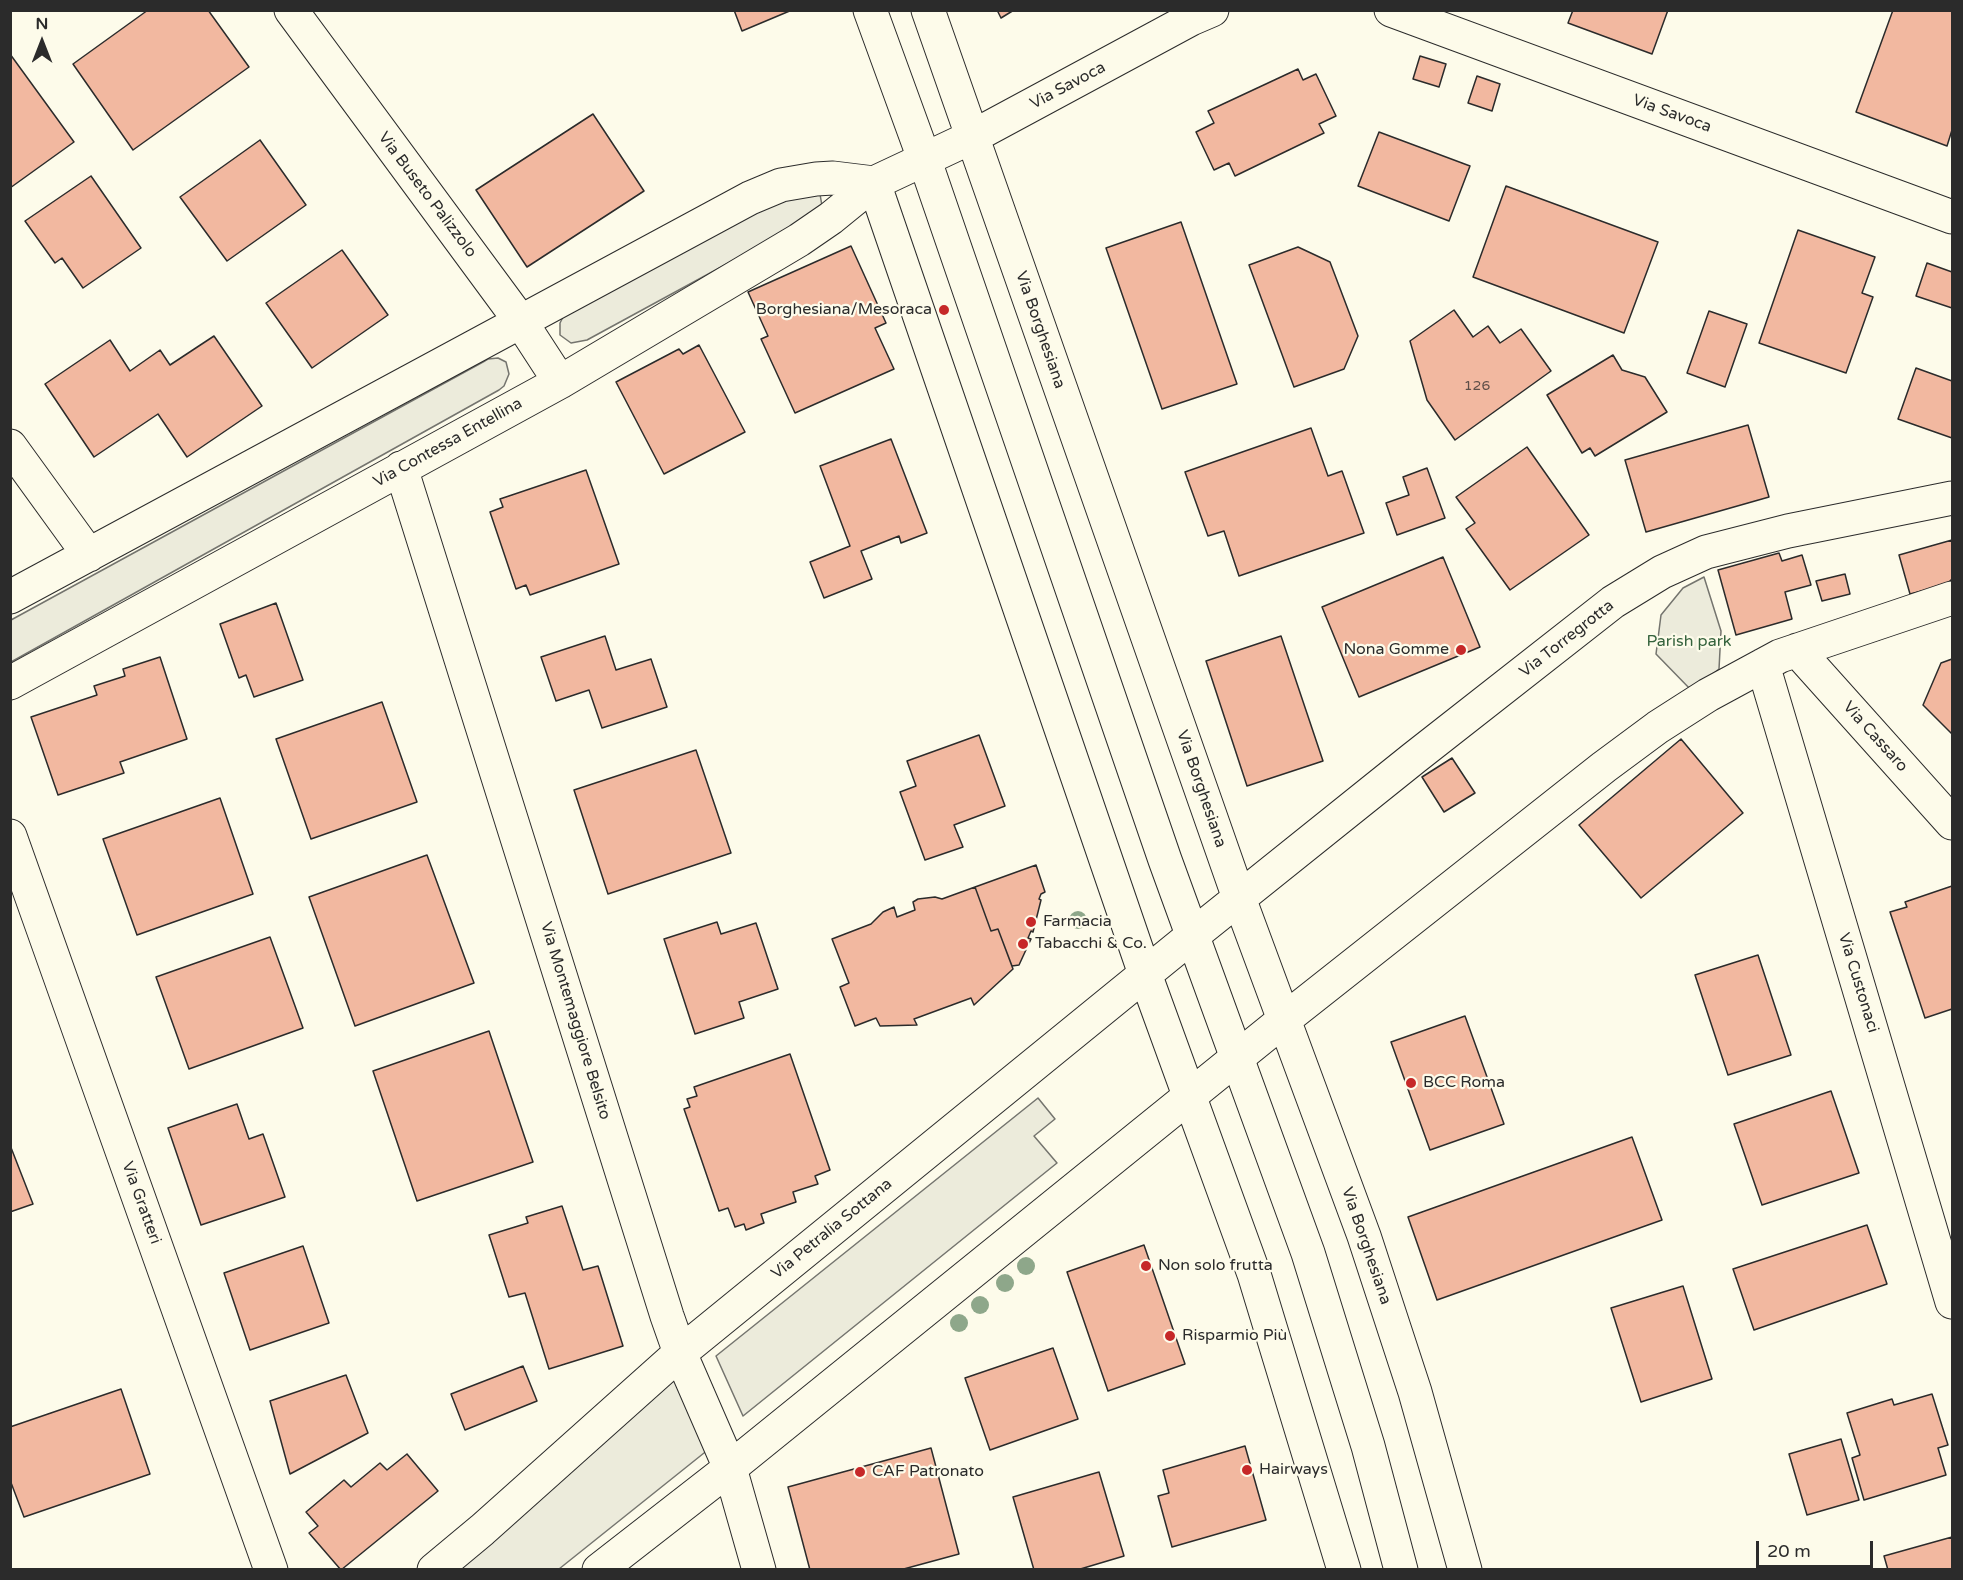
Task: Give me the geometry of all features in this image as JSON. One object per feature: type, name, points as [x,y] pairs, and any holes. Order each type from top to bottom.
[{"type":"street","name":"Via Buseto Palizzolo","points":[[291,10],[521,322],[560,382]]},
{"type":"street","points":[[870,10],[925,161],[1192,936],[1308,1253],[1368,1446],[1401,1569]]},
{"type":"street","name":"Via Borghesiana","points":[[928,10],[1239,898],[1364,1236],[1399,1340],[1465,1569]]},
{"type":"street","name":"Via Savoca","points":[[925,161],[1212,10]]},
{"type":"street","name":"Via Savoca","points":[[1391,10],[1953,217]]},
{"type":"street","name":"Via Contessa Entellina","points":[[10,683],[560,382],[799,240],[831,218],[874,183],[925,161]]},
{"type":"street","points":[[10,597],[764,192],[781,185],[816,179],[833,178],[874,183],[1145,974],[1254,1274],[1344,1569]]},
{"type":"street","points":[[10,446],[89,555]]},
{"type":"street","name":"Via Montemaggiore Belsito","points":[[401,468],[680,1353],[730,1468],[759,1569]]},
{"type":"street","name":"Via Torregrotta","points":[[1239,898],[1613,602],[1653,576],[1695,556],[1759,537],[1953,498]]},
{"type":"street","points":[[599,1569],[730,1468],[1236,1058],[1612,761],[1700,700],[1763,665],[1797,650],[1953,598]]},
{"type":"street","name":"Via Cassaro","points":[[1797,650],[1953,823]]},
{"type":"street","name":"Via Custonaci","points":[[1763,665],[1953,1302]]},
{"type":"street","name":"Via Gratteri","points":[[10,836],[271,1569]]},
{"type":"street","name":"Via Petralia Sottana","points":[[434,1569],[482,1530],[680,1353],[1239,898]]},
{"type":"green space","points":[[787,193],[820,194],[822,206],[813,217],[587,340],[571,343],[560,335],[560,323],[563,317]]},
{"type":"green space","points":[[498,358],[506,362],[509,374],[504,386],[499,390],[11,662],[11,620],[488,359]]},
{"type":"green space","name":"Parish park","points":[[1704,577],[1721,631],[1719,669],[1692,691],[1656,654],[1661,615],[1683,588]]},
{"type":"green space","points":[[1038,1098],[1055,1119],[1034,1136],[1057,1163],[743,1416],[716,1356]]},
{"type":"green space","points":[[677,1377],[709,1449],[559,1569],[445,1570]]},
{"type":"building","points":[[148,10],[208,10],[249,67],[133,150],[73,64]]},
{"type":"building","points":[[734,10],[792,10],[742,31]]},
{"type":"building","points":[[997,10],[1014,10],[1001,18]]},
{"type":"building","points":[[1573,10],[1668,10],[1652,54],[1568,23]]},
{"type":"building","points":[[1893,10],[1952,10],[1952,130],[1947,146],[1856,112]]},
{"type":"building","points":[[10,54],[74,142],[10,188]]},
{"type":"building","points":[[1420,56],[1446,64],[1439,87],[1413,79]]},
{"type":"building","points":[[1298,69],[1303,80],[1316,74],[1336,116],[1319,124],[1324,133],[1235,176],[1229,163],[1214,170],[1196,132],[1214,123],[1208,111]]},
{"type":"building","points":[[1477,76],[1500,84],[1492,111],[1468,103]]},
{"type":"building","points":[[593,114],[644,191],[527,267],[476,190]]},
{"type":"building","points":[[1379,132],[1470,166],[1449,221],[1358,186]]},
{"type":"building","points":[[260,140],[306,205],[227,261],[180,197]]},
{"type":"building","points":[[91,176],[141,248],[83,288],[62,258],[55,263],[25,221]]},
{"type":"building","points":[[1506,186],[1658,242],[1624,333],[1473,277]]},
{"type":"building","points":[[1181,222],[1237,384],[1162,409],[1106,248]]},
{"type":"building","points":[[1798,230],[1875,257],[1862,293],[1873,297],[1846,373],[1759,343]]},
{"type":"building","points":[[851,246],[886,323],[875,328],[894,369],[795,413],[761,339],[768,336],[748,292]]},
{"type":"building","points":[[1298,247],[1330,262],[1358,336],[1344,369],[1294,387],[1249,265]]},
{"type":"building","points":[[342,250],[388,315],[312,368],[266,303]]},
{"type":"building","points":[[1927,263],[1952,272],[1952,308],[1916,296]]},
{"type":"building","points":[[1454,310],[1473,337],[1488,326],[1500,343],[1521,329],[1551,371],[1455,440],[1427,400],[1410,341]]},
{"type":"building","points":[[1709,311],[1747,324],[1725,387],[1687,373]]},
{"type":"building","points":[[214,336],[262,406],[187,457],[158,414],[94,457],[45,384],[110,340],[130,371],[160,350],[170,365]]},
{"type":"building","points":[[699,345],[745,432],[664,474],[616,382],[679,349],[683,354]]},
{"type":"building","points":[[1613,355],[1622,370],[1645,377],[1667,412],[1595,456],[1590,448],[1582,453],[1547,395]]},
{"type":"building","points":[[1916,368],[1952,381],[1952,438],[1898,419]]},
{"type":"building","points":[[1748,425],[1769,497],[1646,532],[1625,460]]},
{"type":"building","points":[[1311,428],[1328,476],[1342,471],[1364,533],[1239,576],[1224,531],[1208,536],[1185,472]]},
{"type":"building","points":[[891,439],[927,533],[901,543],[899,536],[861,551],[872,579],[824,598],[810,562],[850,546],[820,466]]},
{"type":"building","points":[[1527,447],[1589,535],[1510,590],[1466,529],[1475,523],[1456,497]]},
{"type":"building","points":[[1427,468],[1445,518],[1397,535],[1386,503],[1409,495],[1403,477]]},
{"type":"building","points":[[586,470],[619,564],[530,595],[526,585],[516,589],[490,512],[503,507],[500,499]]},
{"type":"building","points":[[1952,540],[1952,579],[1946,585],[1910,594],[1899,555]]},
{"type":"building","points":[[1779,553],[1782,561],[1802,555],[1811,585],[1785,592],[1792,619],[1736,635],[1718,570]]},
{"type":"building","points":[[1443,557],[1480,647],[1359,697],[1322,607]]},
{"type":"building","points":[[1845,574],[1850,594],[1822,601],[1816,581]]},
{"type":"building","points":[[276,603],[303,680],[254,697],[246,675],[239,678],[220,624]]},
{"type":"building","points":[[605,636],[616,670],[651,659],[667,707],[602,728],[589,690],[556,701],[541,657]]},
{"type":"building","points":[[1281,636],[1323,761],[1247,786],[1206,661]]},
{"type":"building","points":[[160,657],[187,739],[120,762],[124,773],[58,795],[31,717],[97,695],[94,686],[125,676],[123,669]]},
{"type":"building","points":[[1952,659],[1952,734],[1923,705],[1941,663]]},
{"type":"building","points":[[382,702],[417,802],[311,839],[276,739]]},
{"type":"building","points":[[979,735],[1005,806],[954,825],[963,847],[925,860],[900,792],[916,786],[907,761]]},
{"type":"building","points":[[1681,739],[1743,813],[1641,898],[1579,825]]},
{"type":"building","points":[[696,750],[731,853],[608,894],[574,790]]},
{"type":"building","points":[[1452,758],[1475,793],[1444,812],[1422,777]]},
{"type":"building","points":[[220,798],[253,894],[137,935],[103,839]]},
{"type":"building","points":[[427,855],[474,983],[355,1026],[309,897]]},
{"type":"building","points":[[1036,865],[1045,892],[1039,899],[1041,900],[1033,932],[1031,931],[1028,938],[1031,939],[1019,965],[1012,966],[998,929],[991,931],[975,887]]},
{"type":"building","points":[[1952,886],[1952,1009],[1925,1018],[1890,912],[1907,907],[1905,902]]},
{"type":"building","points":[[975,887],[991,931],[998,929],[1013,969],[974,1005],[971,998],[914,1019],[917,1025],[880,1026],[876,1018],[855,1026],[840,987],[849,983],[832,939],[871,924],[883,912],[894,907],[897,917],[915,910],[913,902],[918,899],[935,897],[942,899]]},
{"type":"building","points":[[717,922],[721,934],[756,923],[778,989],[739,1002],[744,1018],[695,1034],[664,939]]},
{"type":"building","points":[[270,937],[303,1028],[189,1069],[156,977]]},
{"type":"building","points":[[1758,955],[1791,1055],[1728,1075],[1695,975]]},
{"type":"building","points":[[1465,1016],[1504,1124],[1430,1150],[1391,1042]]},
{"type":"building","points":[[489,1031],[533,1162],[417,1201],[373,1071]]},
{"type":"building","points":[[790,1054],[830,1170],[815,1176],[818,1184],[793,1192],[796,1202],[761,1214],[764,1223],[746,1230],[744,1224],[735,1227],[728,1208],[719,1211],[684,1109],[690,1107],[687,1099],[697,1096],[694,1087]]},
{"type":"building","points":[[1831,1091],[1859,1173],[1762,1205],[1734,1124]]},
{"type":"building","points":[[237,1104],[249,1139],[263,1134],[285,1197],[201,1225],[168,1128]]},
{"type":"building","points":[[1632,1137],[1662,1220],[1437,1300],[1408,1217]]},
{"type":"building","points":[[10,1145],[33,1204],[10,1212]]},
{"type":"building","points":[[562,1206],[583,1270],[598,1266],[623,1346],[549,1369],[525,1293],[509,1297],[489,1235],[528,1223],[526,1217]]},
{"type":"building","points":[[1867,1225],[1887,1284],[1754,1330],[1733,1269]]},
{"type":"building","points":[[1144,1245],[1185,1364],[1108,1391],[1067,1272]]},
{"type":"building","points":[[303,1246],[329,1323],[250,1350],[224,1273]]},
{"type":"building","points":[[1683,1286],[1712,1379],[1641,1402],[1611,1308]]},
{"type":"building","points":[[1053,1348],[1078,1419],[990,1450],[965,1378]]},
{"type":"building","points":[[523,1366],[537,1401],[465,1430],[451,1394]]},
{"type":"building","points":[[346,1375],[368,1433],[290,1474],[270,1401]]},
{"type":"building","points":[[121,1389],[150,1474],[24,1517],[10,1480],[10,1427]]},
{"type":"building","points":[[1932,1394],[1948,1445],[1938,1448],[1946,1475],[1864,1500],[1852,1458],[1860,1455],[1847,1413],[1892,1399],[1894,1405]]},
{"type":"building","points":[[1841,1439],[1859,1500],[1807,1515],[1789,1454]]},
{"type":"building","points":[[1245,1446],[1266,1520],[1172,1547],[1158,1496],[1169,1493],[1163,1470]]},
{"type":"building","points":[[931,1448],[959,1554],[900,1570],[810,1570],[788,1487]]},
{"type":"building","points":[[407,1454],[438,1491],[341,1570],[309,1533],[318,1526],[306,1512],[344,1480],[351,1487],[380,1463],[387,1470]]},
{"type":"building","points":[[1099,1472],[1124,1556],[1077,1570],[1034,1570],[1013,1497]]},
{"type":"building","points":[[1952,1537],[1952,1570],[1888,1570],[1884,1556]]},
{"type":"place","name":"Borghesiana/Mesoraca","points":[[944,310]]},
{"type":"place","name":"Nona Gomme","points":[[1461,650]]},
{"type":"place","name":"Farmacia","points":[[1031,922]]},
{"type":"place","name":"Tabacchi & Co.","points":[[1023,944]]},
{"type":"place","name":"BCC Roma","points":[[1411,1083]]},
{"type":"place","name":"Non solo frutta","points":[[1146,1266]]},
{"type":"place","name":"Risparmio Più","points":[[1170,1336]]},
{"type":"place","name":"Hairways","points":[[1247,1470]]},
{"type":"place","name":"CAF Patronato","points":[[860,1472]]}]
